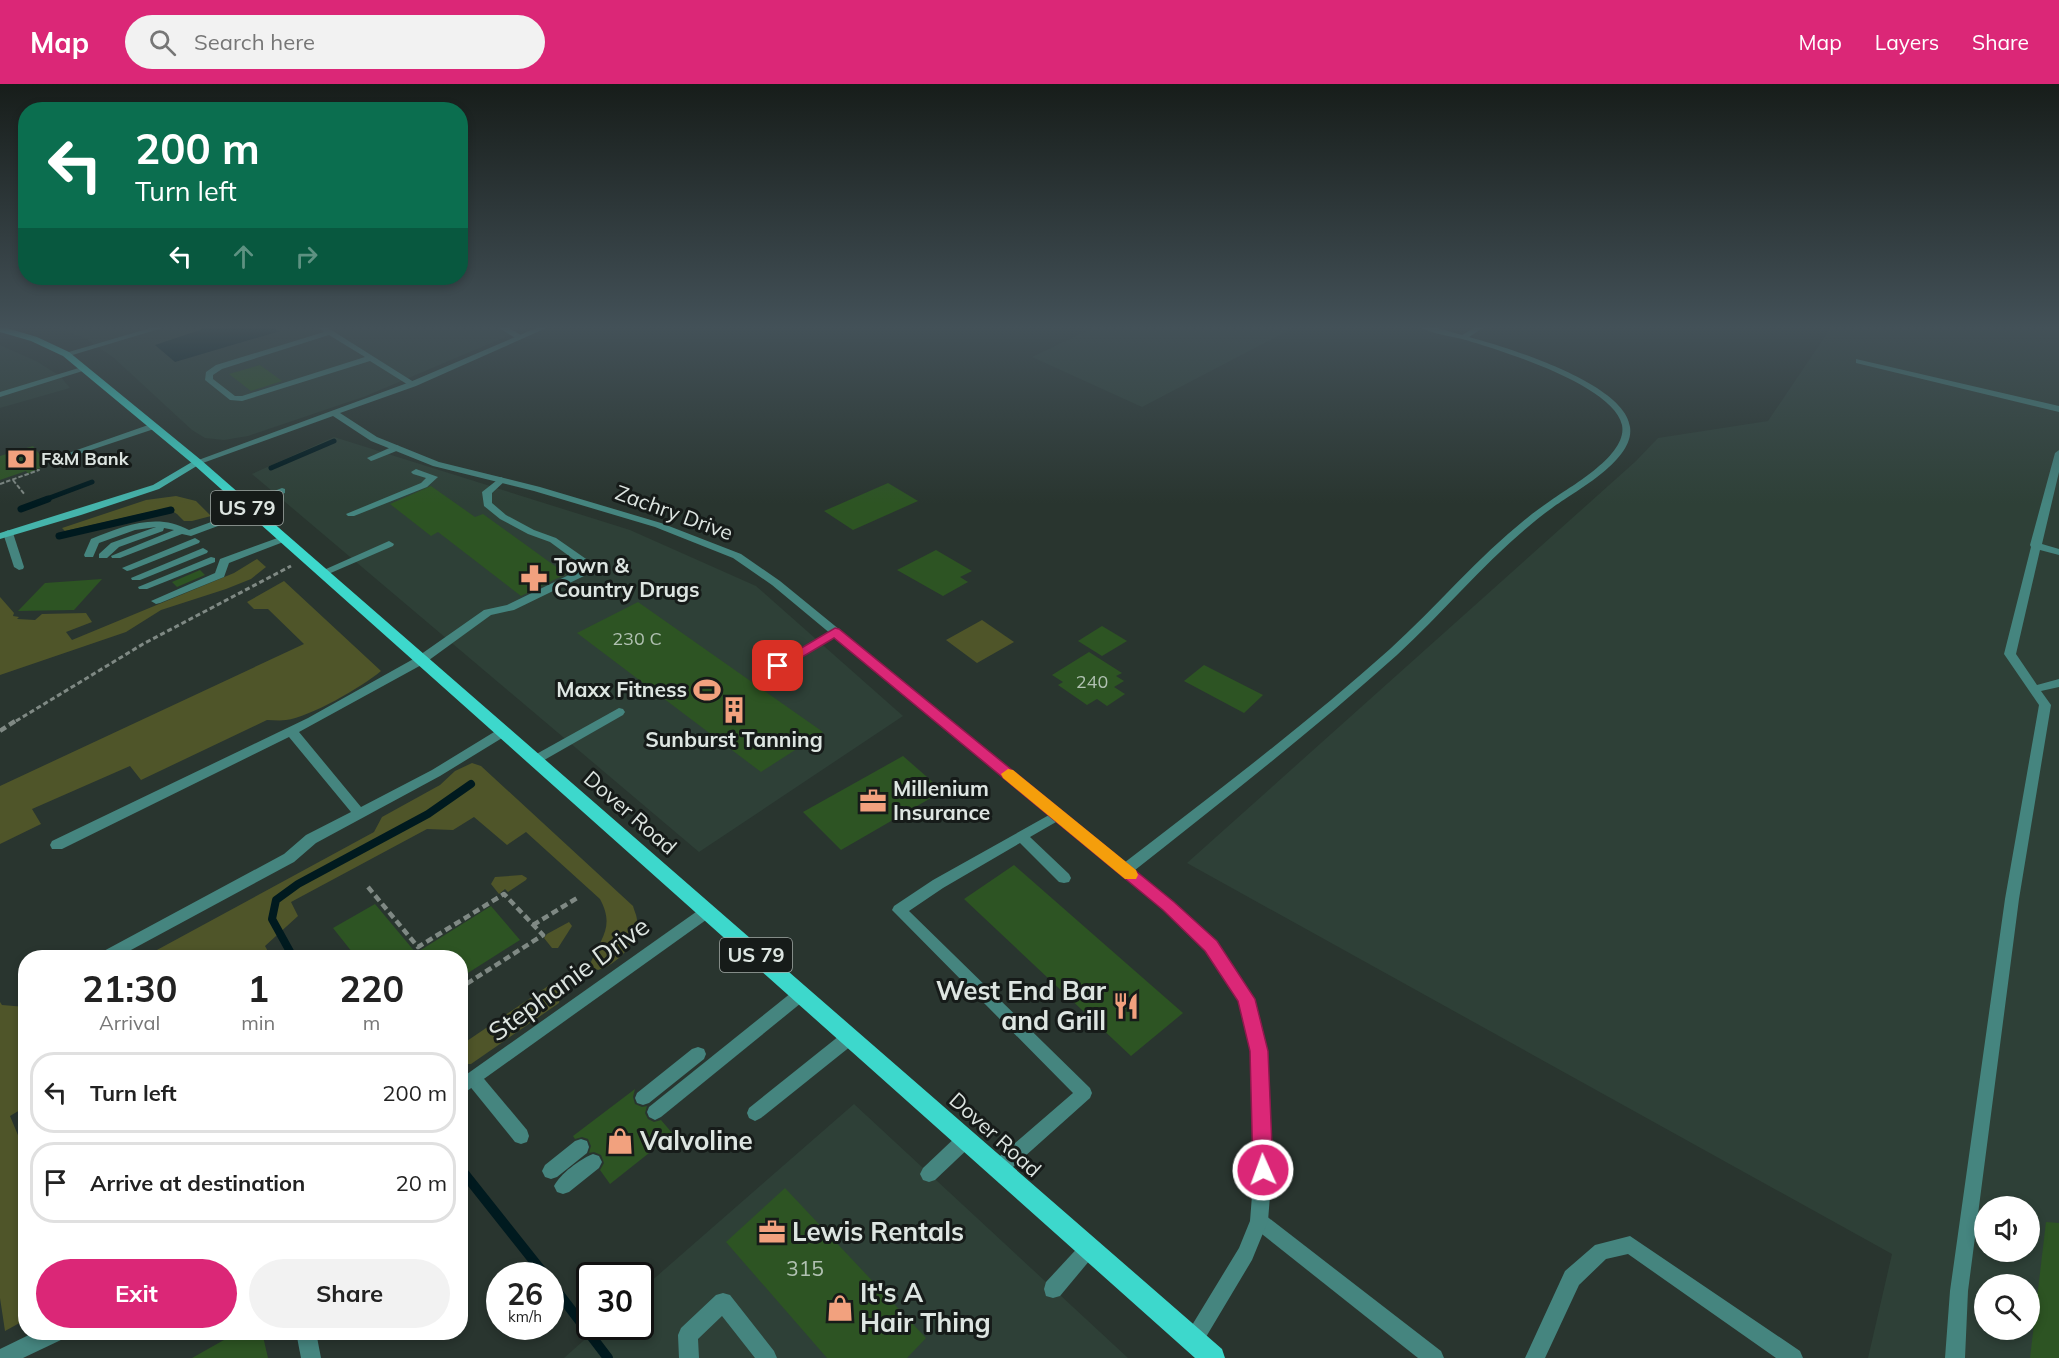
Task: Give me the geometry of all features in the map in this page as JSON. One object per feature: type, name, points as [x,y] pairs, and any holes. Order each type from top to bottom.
[{"type":"main road","name":"Dover Road","points":[[104,385],[197,462],[1214,1358]]},
{"type":"main road","points":[[4,535],[156,487],[197,462]]},
{"type":"street","points":[[0,395],[31,385]]},
{"type":"street","points":[[216,385],[233,398],[242,399],[285,385]]},
{"type":"street","points":[[197,462],[409,385]]},
{"type":"street","points":[[1125,870],[1216,799],[1378,665],[1496,551],[1540,512],[1611,459],[1624,442],[1626,426],[1621,412],[1586,385]]},
{"type":"street","points":[[1959,385],[2059,409]]},
{"type":"street","name":"Zachry Drive","points":[[334,414],[374,438],[436,464],[658,525],[737,556],[776,583],[1125,870],[1211,946],[1246,999],[1259,1051],[1263,1170],[1259,1221],[1246,1254],[1193,1340]]},
{"type":"street","points":[[61,457],[152,427]]},
{"type":"street","points":[[371,458],[396,448]]},
{"type":"street","points":[[1955,1358],[1961,1280],[2012,899],[2045,705],[2010,654],[2059,453]]},
{"type":"street","points":[[351,514],[424,485],[433,477],[416,472]]},
{"type":"street","points":[[57,845],[291,731],[421,660],[488,612],[510,608],[582,573],[585,563],[553,540],[531,532],[503,517],[487,504],[488,492],[501,480]]},
{"type":"street","points":[[127,568],[188,535],[282,491]]},
{"type":"street","points":[[88,555],[95,541],[116,533],[149,525],[170,525],[188,535],[211,560],[224,563]]},
{"type":"street","points":[[103,556],[115,545],[170,525]]},
{"type":"street","points":[[4,535],[19,567]]},
{"type":"street","points":[[116,556],[188,535]]},
{"type":"street","points":[[211,560],[150,594],[282,539]]},
{"type":"street","points":[[322,573],[389,544]]},
{"type":"street","points":[[2035,545],[2059,552]]},
{"type":"street","points":[[136,578],[203,551]]},
{"type":"street","points":[[778,666],[835,632]]},
{"type":"street","points":[[2034,689],[2059,683]]},
{"type":"street","points":[[535,760],[619,712]]},
{"type":"street","points":[[291,731],[360,813]]},
{"type":"street","points":[[118,950],[289,858],[311,839],[436,773],[503,732]]},
{"type":"street","points":[[999,1168],[1084,1093],[899,910],[938,884],[1058,815]]},
{"type":"street","points":[[1021,836],[1065,878]]},
{"type":"street","name":"Stephanie Drive","points":[[468,1083],[708,912]]},
{"type":"street","points":[[655,1112],[801,994]]},
{"type":"street","points":[[755,1113],[850,1037]]},
{"type":"street","points":[[643,1098],[698,1054]]},
{"type":"street","points":[[468,1085],[521,1136]]},
{"type":"street","points":[[929,1174],[966,1139]]},
{"type":"street","points":[[550,1171],[581,1147]]},
{"type":"street","points":[[563,1186],[593,1162]]},
{"type":"street","points":[[1259,1221],[1434,1358]]},
{"type":"street","points":[[1535,1358],[1572,1278],[1601,1251],[1630,1245],[1793,1358]]},
{"type":"street","points":[[1053,1288],[1089,1248]]},
{"type":"street","points":[[689,1358],[688,1335],[723,1302],[766,1358]]},
{"type":"street","points":[[2,1358],[39,1340]]},
{"type":"street","points":[[308,1340],[311,1358]]},
{"type":"path","points":[[0,484],[39,470],[36,470]]},
{"type":"path","points":[[13,480],[25,495]]},
{"type":"path","points":[[0,731],[65,688],[238,592],[305,559]]},
{"type":"path","points":[[368,887],[418,947],[504,894],[543,934],[468,983]]},
{"type":"path","points":[[533,925],[577,898]]},
{"type":"shaded area","points":[[0,385],[68,385],[70,388],[0,408]]},
{"type":"shaded area","points":[[144,385],[391,385],[248,436],[224,440],[205,438],[192,430]]},
{"type":"shaded area","points":[[1095,385],[1183,385],[1142,407]]},
{"type":"shaded area","points":[[1792,385],[2059,385],[2059,1358],[1868,1358],[1892,1254],[1187,863],[1636,461],[1658,438],[1768,421]]},
{"type":"shaded area","points":[[334,437],[630,530],[756,586],[903,716],[699,852],[252,474]]},
{"type":"shaded area","points":[[854,1104],[1128,1358],[564,1358],[584,1340],[654,1340],[654,1279]]},
{"type":"green space","points":[[176,496],[196,501],[211,516],[184,521],[167,508],[65,531],[62,528],[146,500]]},
{"type":"green space","points":[[257,559],[266,567],[251,579],[161,610],[126,632],[0,675],[0,597],[14,613],[13,616],[19,617],[17,619],[35,620],[42,614],[86,613],[92,622],[66,632],[72,640],[234,573]]},
{"type":"green space","points":[[284,581],[381,671],[349,693],[322,707],[296,718],[267,720],[141,780],[130,766],[32,809],[41,824],[0,844],[0,786],[304,644],[268,609],[254,609],[247,602]]},
{"type":"green space","points":[[982,620],[1014,642],[977,663],[946,640]]},
{"type":"green space","points":[[472,763],[481,766],[633,906],[637,920],[635,936],[626,951],[613,963],[598,970],[592,967],[591,962],[606,925],[600,899],[526,832],[507,845],[474,817],[453,830],[427,829],[291,902],[298,916],[265,946],[267,950],[157,950],[374,832],[382,817],[440,785],[455,771]]},
{"type":"green space","points":[[522,875],[527,878],[526,880],[508,892],[505,889],[499,894],[491,884],[495,877]]},
{"type":"green space","points":[[569,922],[572,926],[558,948],[552,948],[544,938]]},
{"type":"green space","points":[[548,986],[557,987],[561,991],[559,1003],[471,1064],[468,1064],[468,1040]]},
{"type":"green space","points":[[0,1002],[2,1005],[18,1006],[18,1111],[10,1116],[18,1135],[18,1324],[5,1331],[0,1298]]},
{"type":"building","points":[[244,385],[268,385],[251,391]]},
{"type":"building","name":"F&M Bank","points":[[33,446],[47,464],[28,474],[26,471],[0,480],[0,456]]},
{"type":"building","points":[[888,483],[918,501],[853,530],[824,511]]},
{"type":"building","points":[[431,486],[475,517],[483,514],[566,574],[521,596],[438,532],[431,536],[390,504]]},
{"type":"building","points":[[936,550],[972,571],[960,577],[968,582],[943,596],[897,570]]},
{"type":"building","points":[[200,570],[205,575],[177,587],[172,582]]},
{"type":"building","points":[[102,579],[74,610],[18,611],[45,583]]},
{"type":"building","points":[[638,602],[823,732],[761,772],[577,633]]},
{"type":"building","points":[[1102,626],[1127,641],[1102,656],[1078,641]]},
{"type":"building","points":[[1089,652],[1122,673],[1116,676],[1124,681],[1114,687],[1125,694],[1107,706],[1097,699],[1087,705],[1058,685],[1063,682],[1052,675]]},
{"type":"building","points":[[1204,665],[1263,695],[1244,713],[1184,681]]},
{"type":"building","name":"Millenium Insurance","points":[[903,756],[943,791],[841,850],[803,812]]},
{"type":"building","points":[[1014,865],[1183,1013],[1131,1056],[964,899]]},
{"type":"building","points":[[375,904],[413,950],[350,950],[333,928]]},
{"type":"building","points":[[491,906],[520,940],[468,973],[468,950],[421,950]]},
{"type":"building","name":"Valvoline","points":[[635,1089],[633,1097],[635,1104],[642,1107],[647,1106],[645,1113],[648,1119],[654,1122],[661,1120],[673,1134],[610,1184],[600,1170],[604,1163],[601,1155],[594,1152],[589,1153],[591,1146],[588,1139],[582,1137],[575,1139],[573,1136]]},
{"type":"building","points":[[785,1188],[926,1338],[907,1358],[827,1358],[726,1242]]},
{"type":"building","points":[[2046,1222],[2059,1223],[2059,1358],[2030,1358],[2032,1340],[2040,1340],[2040,1274]]},
{"type":"building","points":[[224,1340],[264,1340],[268,1358],[192,1358]]},
{"type":"waterway","points":[[271,468],[334,441]]},
{"type":"waterway","points":[[44,500],[92,482]]},
{"type":"waterway","points":[[21,509],[48,499]]},
{"type":"waterway","points":[[59,536],[171,510]]},
{"type":"waterway","points":[[289,950],[272,919],[276,900],[298,884],[428,814],[471,784]]},
{"type":"waterway","points":[[468,1178],[535,1262]]},
{"type":"waterway","points":[[564,1300],[608,1358]]},
{"type":"slow traffic","points":[[1008,774],[1130,875]]},
{"type":"place","name":"F&M Bank","points":[[21,459]]},
{"type":"place","name":"Town & Country Drugs","points":[[534,578]]},
{"type":"place","name":"Maxx Fitness","points":[[707,690]]},
{"type":"place","name":"Sunburst Tanning","points":[[734,710]]},
{"type":"place","name":"Millenium Insurance","points":[[873,801]]},
{"type":"place","name":"West End Bar and Grill","points":[[1126,1006]]},
{"type":"place","name":"Valvoline","points":[[620,1141]]},
{"type":"place","name":"Lewis Rentals","points":[[772,1232]]},
{"type":"place","name":"It's A Hair Thing","points":[[840,1308]]},
{"type":"route","points":[[778,666],[835,632],[1168,906],[1211,946],[1246,999],[1259,1051],[1263,1170]]}]
